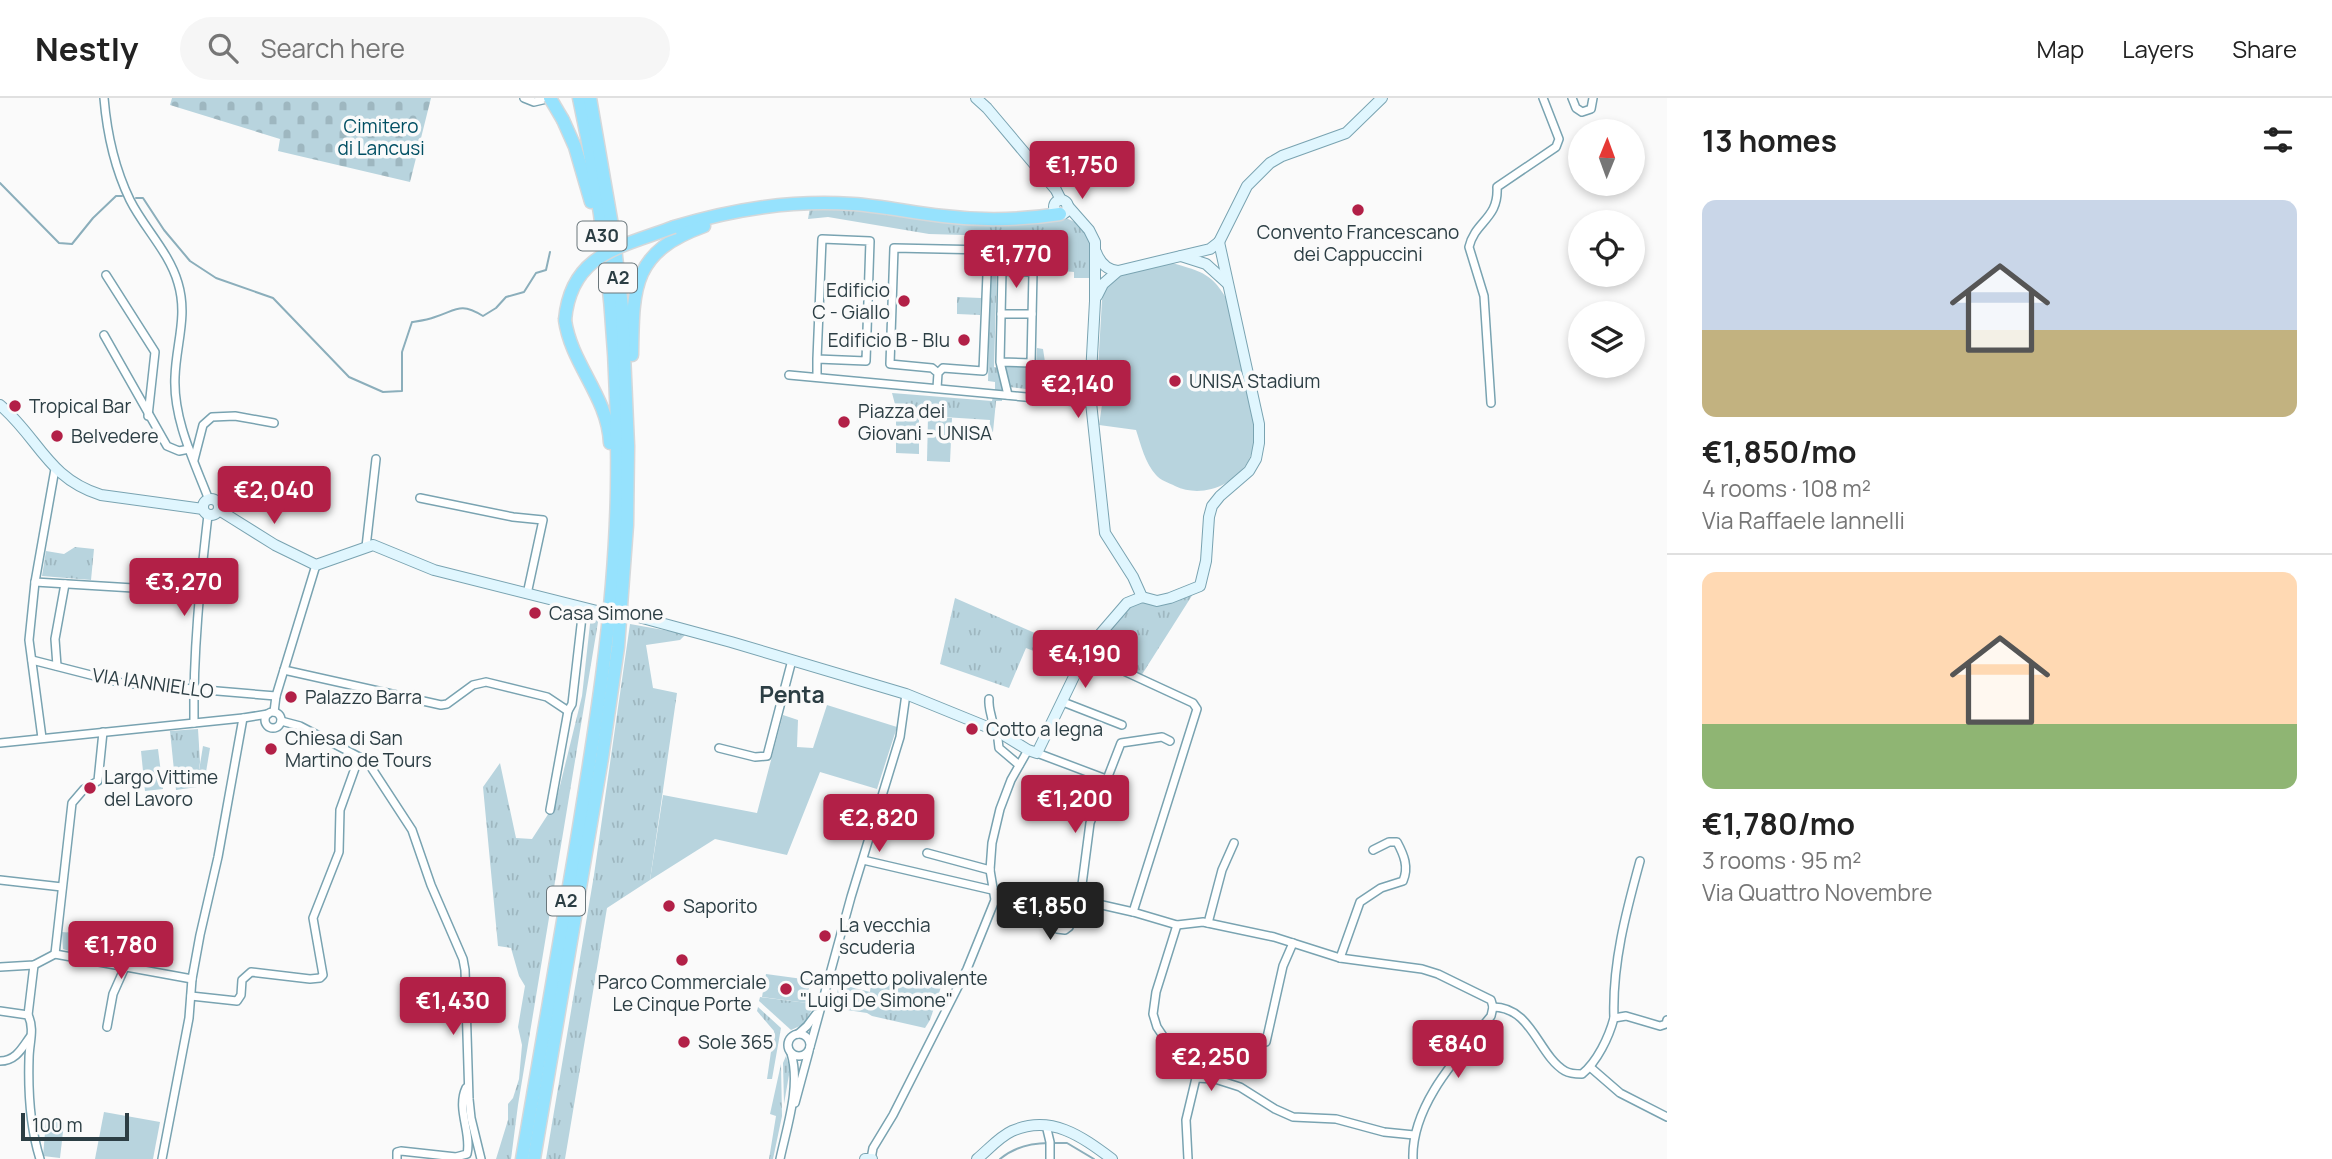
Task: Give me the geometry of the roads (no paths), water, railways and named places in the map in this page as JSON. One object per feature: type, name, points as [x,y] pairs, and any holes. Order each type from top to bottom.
[{"type":"highway","points":[[551,98],[575,147],[591,203],[609,343],[614,363]]},
{"type":"highway","name":"A30","points":[[590,98],[584,107],[611,308],[614,363]]},
{"type":"highway","name":"A2","points":[[537,1159],[618,647],[627,525],[628,446],[621,307],[613,231],[584,107]]},
{"type":"highway","points":[[607,643],[604,620],[611,489],[610,437],[601,404],[571,344],[565,320],[567,299],[583,270],[607,253],[674,227],[748,208],[857,204],[945,217],[1013,220],[1034,218],[1060,207]]},
{"type":"highway","points":[[628,446],[632,409],[632,328],[636,291],[646,262],[661,248],[699,228],[791,205]]},
{"type":"highway","name":"A2","points":[[522,1159],[589,769],[607,643],[617,490],[614,363]]},
{"type":"street","points":[[104,98],[114,160],[131,201],[178,280],[184,306],[175,378],[177,405],[207,508],[199,592],[194,723]]},
{"type":"street","points":[[524,98],[534,102],[551,98]]},
{"type":"street","points":[[976,98],[986,103],[1048,180],[1060,207],[1084,223],[1095,243],[1090,402],[1105,533],[1142,597]]},
{"type":"street","points":[[1095,250],[1104,265],[1110,270],[1118,271],[1210,249],[1219,242],[1233,212],[1257,174],[1282,156],[1346,132],[1382,98]]},
{"type":"street","points":[[1491,403],[1484,296],[1469,247],[1471,239],[1498,201],[1497,187],[1556,147],[1559,139],[1543,98]]},
{"type":"street","points":[[1572,98],[1576,108],[1582,112],[1591,109],[1593,98]]},
{"type":"street","points":[[817,359],[866,360],[870,241],[821,239],[817,359],[817,377]]},
{"type":"street","points":[[865,1159],[871,1159],[873,1147],[893,1115],[967,969],[995,900],[990,870],[992,842],[1000,809],[1019,765],[1032,752],[1063,702],[1082,660],[1096,639],[1127,603],[1142,597],[1157,601],[1170,598],[1200,586],[1206,561],[1212,506],[1249,471],[1256,459],[1259,424],[1219,242]]},
{"type":"street","points":[[937,388],[938,373],[943,368],[984,371],[988,250],[894,248],[890,365],[932,368],[938,373]]},
{"type":"street","points":[[1181,256],[1206,264],[1228,283]]},
{"type":"street","points":[[1000,362],[1031,363],[1033,272],[1002,271],[1000,362],[1008,395]]},
{"type":"street","points":[[1095,301],[1103,284],[1118,271]]},
{"type":"street","points":[[106,275],[155,352],[148,416]]},
{"type":"street","points":[[1001,314],[1032,314]]},
{"type":"street","points":[[104,335],[167,446],[179,451],[189,449]]},
{"type":"street","points":[[789,375],[1090,402]]},
{"type":"street","points":[[0,405],[55,469],[87,491],[207,508],[218,503],[219,510],[275,545],[316,565],[373,545],[434,569],[583,608],[635,616],[792,660],[906,694],[995,730],[1032,752],[1106,779]]},
{"type":"street","points":[[194,460],[203,425],[212,416],[234,416],[274,423]]},
{"type":"street","points":[[366,547],[376,459]]},
{"type":"street","points":[[42,738],[29,640],[35,582],[55,469]]},
{"type":"street","points":[[420,498],[513,517],[543,520],[527,594]]},
{"type":"street","points":[[265,723],[285,670],[316,565]]},
{"type":"street","points":[[1127,603],[1131,574]]},
{"type":"street","points":[[35,582],[199,592]]},
{"type":"street","points":[[57,666],[55,639],[65,584]]},
{"type":"street","points":[[550,810],[568,712],[572,704],[583,608]]},
{"type":"street","points":[[1096,639],[1113,666]]},
{"type":"street","name":"VIA IANNIELLO","points":[[32,660],[122,683],[276,696]]},
{"type":"street","points":[[719,748],[755,757],[767,756],[792,660]]},
{"type":"street","points":[[1082,660],[1113,666],[1193,703],[1197,709],[1133,912]]},
{"type":"street","points":[[285,670],[441,705],[447,704],[473,685],[486,682],[547,697],[568,712]]},
{"type":"street","points":[[780,1159],[820,1007],[900,737],[906,694]]},
{"type":"street","points":[[989,699],[988,710],[994,722],[999,748],[1019,765]]},
{"type":"street","points":[[1063,702],[1122,725]]},
{"type":"street","points":[[0,743],[271,713],[278,714],[281,721],[279,726],[274,728],[243,718]]},
{"type":"street","points":[[162,1159],[180,1068],[192,979],[243,718]]},
{"type":"street","points":[[281,721],[300,726],[367,761],[412,830],[430,885],[463,960],[471,1118],[481,1159]]},
{"type":"street","points":[[55,954],[72,803],[84,789],[98,781],[103,732]]},
{"type":"street","points":[[995,900],[1027,908],[1052,927],[1061,930],[1069,927],[1080,900],[1090,823],[1121,743],[1162,737],[1170,741]]},
{"type":"street","points":[[191,996],[237,1000],[241,996],[242,980],[251,972],[310,979],[323,975],[313,918],[339,852],[340,810],[359,757]]},
{"type":"street","points":[[1340,958],[1360,902],[1381,888],[1403,881],[1407,872],[1403,853],[1397,842],[1389,842],[1373,850]]},
{"type":"street","points":[[1208,923],[1222,870],[1234,843]]},
{"type":"street","points":[[927,853],[990,870]]},
{"type":"street","points":[[863,860],[992,890]]},
{"type":"street","points":[[1493,1007],[1503,1007],[1515,1013],[1567,1073],[1582,1074],[1590,1068],[1614,1017],[1619,946],[1640,861]]},
{"type":"street","points":[[0,880],[62,887]]},
{"type":"street","points":[[1080,900],[1177,925],[1208,923],[1293,943],[1340,958],[1422,970],[1438,974],[1491,1000],[1491,1016],[1465,1046],[1418,1122],[1414,1135],[1413,1159]]},
{"type":"street","points":[[1177,925],[1156,992],[1153,1014],[1165,1039],[1178,1051],[1196,1078],[1186,1119],[1188,1159]]},
{"type":"street","points":[[1266,1042],[1283,966],[1293,943]]},
{"type":"street","points":[[0,967],[34,965],[55,954],[192,979]]},
{"type":"street","points":[[34,965],[28,1015],[33,1024],[29,1040],[30,1114],[40,1159]]},
{"type":"street","points":[[107,1027],[113,994],[125,967]]},
{"type":"street","points":[[789,1121],[794,1071],[789,1040],[813,1020],[820,1007]]},
{"type":"street","points":[[0,1011],[28,1015]]},
{"type":"street","points":[[1614,1017],[1626,1016],[1660,1026],[1666,1024],[1667,1020]]},
{"type":"street","points":[[798,1034],[807,1037],[810,1049]]},
{"type":"street","points":[[0,1061],[15,1057],[29,1040]]},
{"type":"street","points":[[791,1053],[801,1056],[810,1049]]},
{"type":"street","points":[[1590,1068],[1620,1093],[1667,1117]]},
{"type":"street","points":[[1196,1078],[1215,1079],[1240,1087],[1275,1110],[1293,1117],[1336,1119],[1384,1132],[1414,1135]]},
{"type":"street","points":[[397,1159],[397,1152],[401,1151],[456,1157],[467,1154],[469,1148],[463,1118],[463,1094],[468,1084]]},
{"type":"street","points":[[1189,1110],[1200,1112]]},
{"type":"street","points":[[977,1159],[1010,1132],[1033,1125],[1063,1127],[1083,1137],[1112,1159]]},
{"type":"street","points":[[1046,1125],[1050,1159]]},
{"type":"waterway","points":[[0,183],[59,243],[72,244],[93,218],[116,196],[122,196]]},
{"type":"waterway","points":[[136,198],[143,198],[164,230],[190,261],[216,278],[273,298],[349,377],[383,392],[402,391],[402,352],[412,322],[464,308],[483,316],[496,308],[506,297],[524,292],[536,273],[546,270],[550,252]]},
{"type":"waterway","points":[[1000,1159],[1023,1147],[1049,1143]]},
{"type":"waterway","points":[[1054,1143],[1067,1143],[1094,1159]]},
{"type":"place","name":"Convento Francescano dei Cappuccini","points":[[1358,210]]},
{"type":"place","name":"Edificio C - Giallo","points":[[904,301]]},
{"type":"place","name":"Edificio B - Blu","points":[[964,340]]},
{"type":"place","name":"UNISA Stadium","points":[[1175,381]]},
{"type":"place","name":"Tropical Bar","points":[[15,406]]},
{"type":"place","name":"Piazza dei Giovani - UNISA","points":[[844,422]]},
{"type":"place","name":"Belvedere","points":[[57,436]]},
{"type":"place","name":"Casa Simone","points":[[535,613]]},
{"type":"place","name":"Palazzo Barra","points":[[291,697]]},
{"type":"place","name":"Cotto a legna","points":[[972,729]]},
{"type":"place","name":"Chiesa di San Martino de Tours","points":[[271,749]]},
{"type":"place","name":"Largo Vittime del Lavoro","points":[[90,788]]},
{"type":"place","name":"Saporito","points":[[669,906]]},
{"type":"place","name":"La vecchia scuderia","points":[[825,936]]},
{"type":"place","name":"Parco Commerciale Le Cinque Porte","points":[[682,960]]},
{"type":"place","name":"Campetto polivalente \"Luigi De Simone\"","points":[[786,989]]},
{"type":"place","name":"Sole 365","points":[[684,1042]]},
{"type":"district","name":"Penta","points":[[792,695]]},
{"type":"park label","name":"Cimitero di Lancusi","points":[[381,137]]}]
